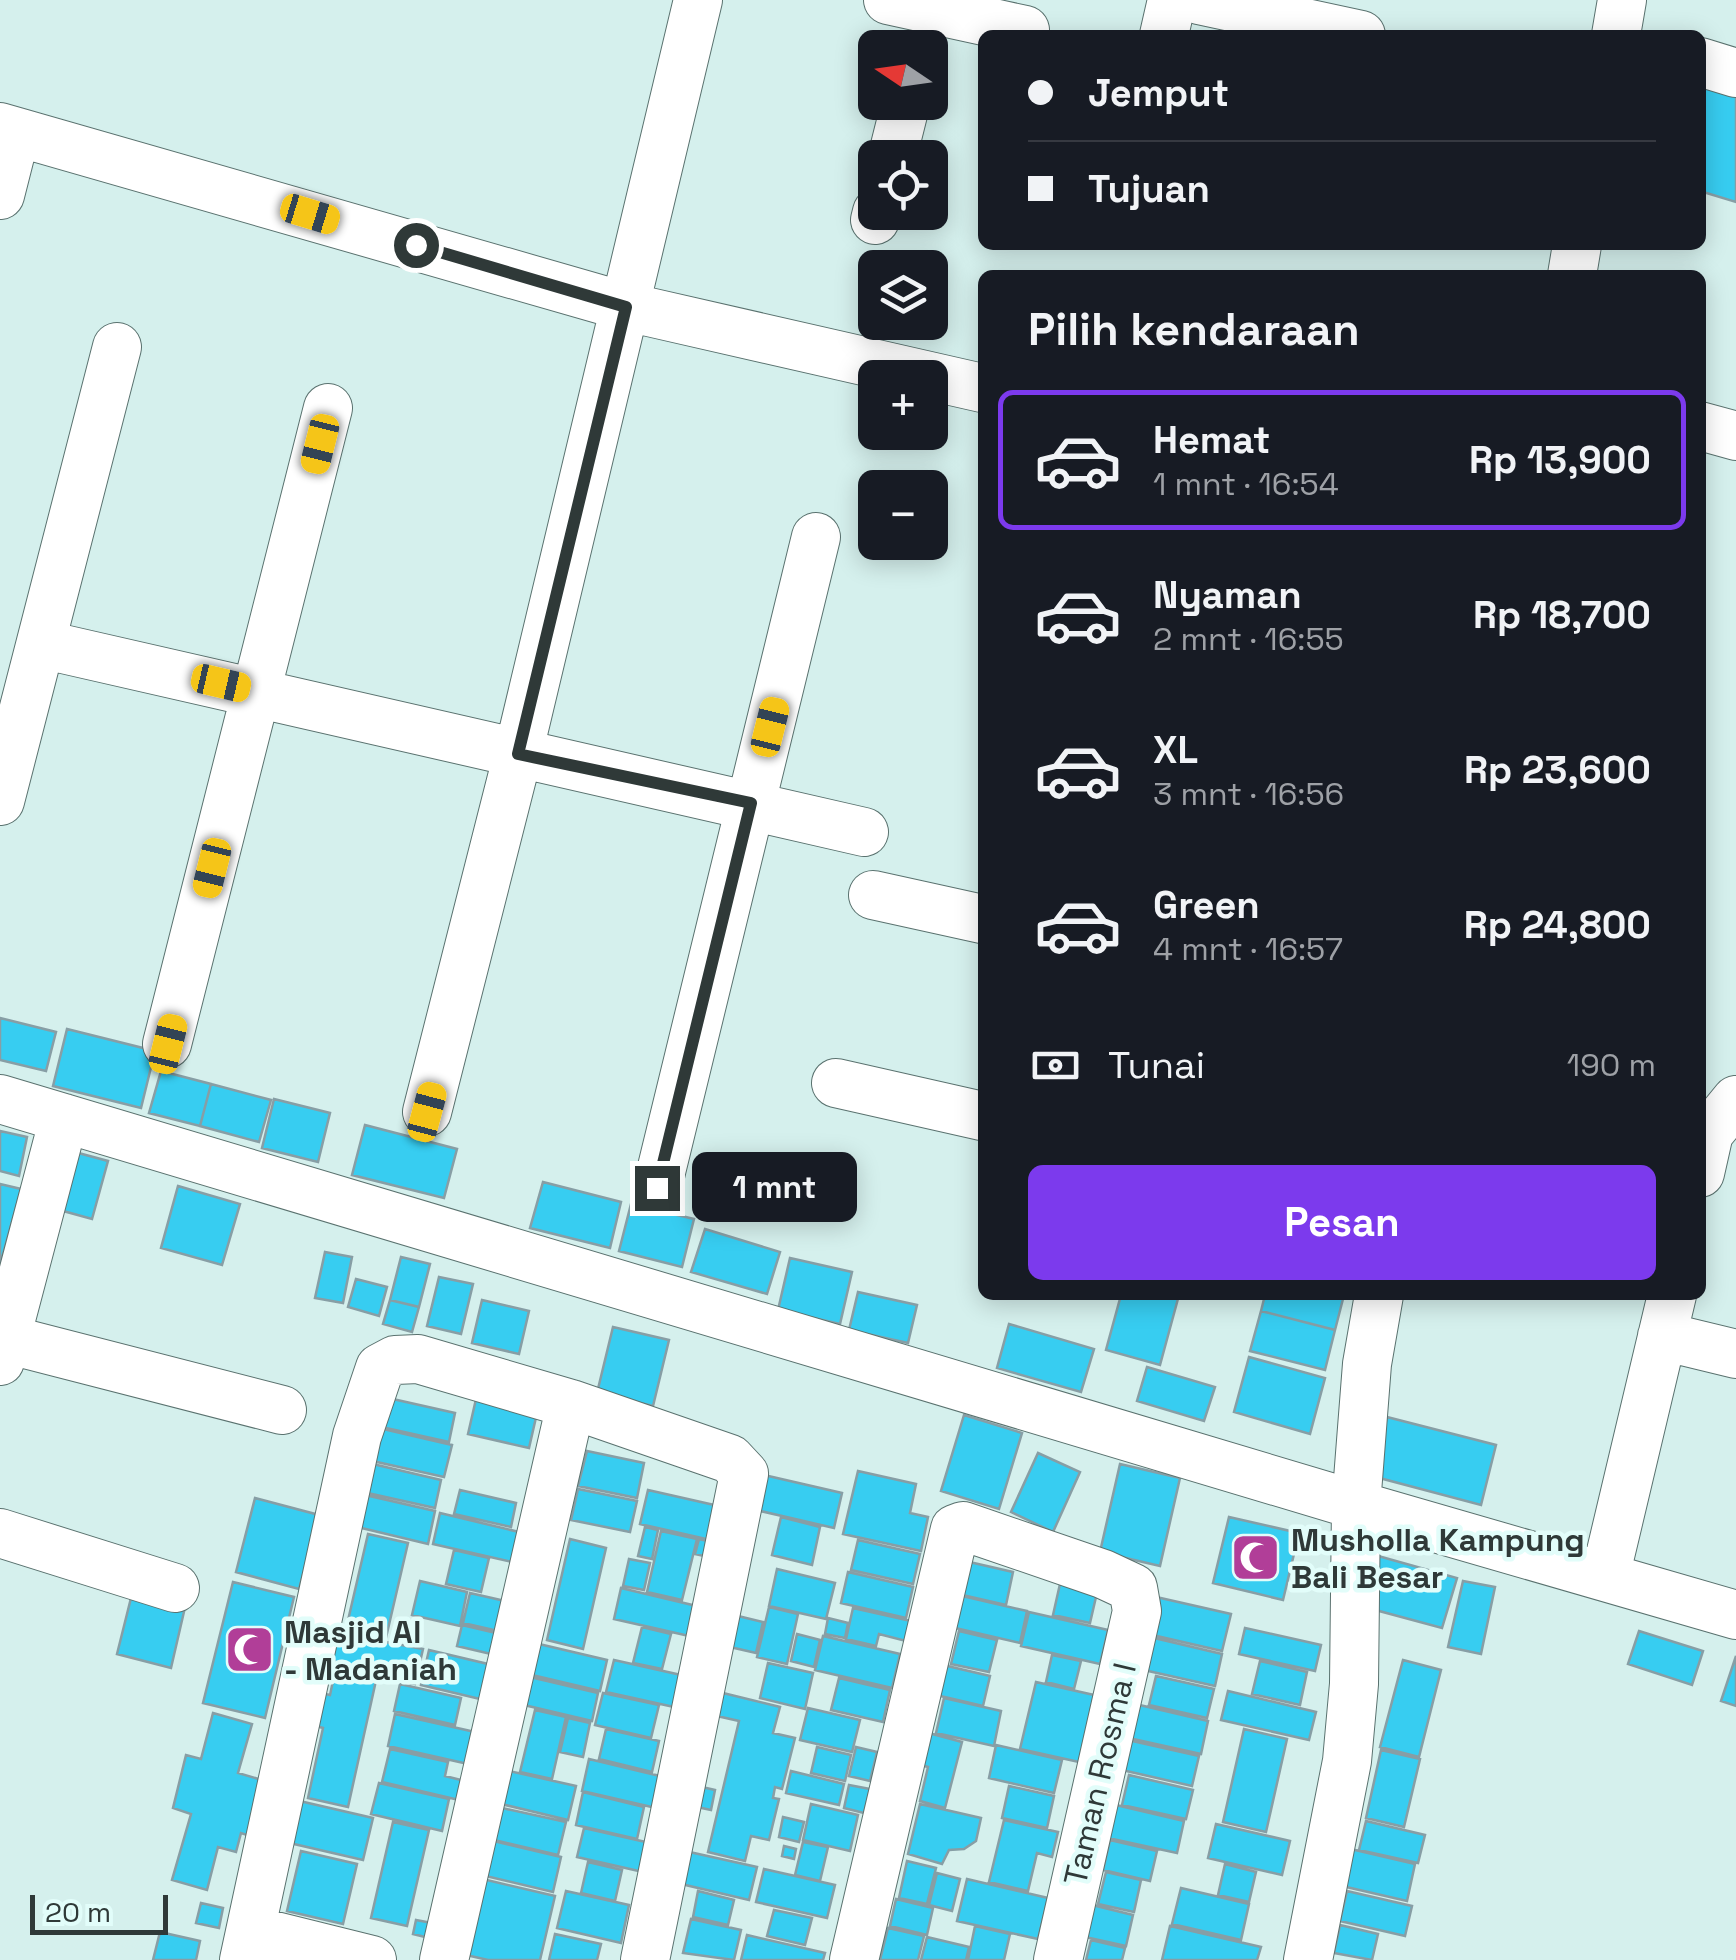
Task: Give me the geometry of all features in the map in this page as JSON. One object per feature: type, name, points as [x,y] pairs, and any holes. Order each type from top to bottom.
[{"type":"street","points":[[427,1112],[518,754],[698,0]]},
{"type":"street","points":[[1165,30],[1172,0]]},
{"type":"street","points":[[1199,0],[1341,30]]},
{"type":"street","points":[[1617,30],[1622,0]]},
{"type":"street","points":[[913,19],[1024,30]]},
{"type":"street","points":[[1706,64],[1736,73]]},
{"type":"street","points":[[0,195],[8,130],[626,307],[978,387]]},
{"type":"street","points":[[0,801],[117,347]]},
{"type":"street","points":[[168,1044],[328,408]]},
{"type":"street","points":[[1706,428],[1736,436]]},
{"type":"street","points":[[657,1188],[816,537]]},
{"type":"street","points":[[41,644],[518,754],[751,803],[864,832]]},
{"type":"street","points":[[874,895],[978,918]]},
{"type":"street","points":[[836,1083],[978,1115]]},
{"type":"street","points":[[0,1100],[1736,1615]]},
{"type":"street","points":[[1706,1146],[1709,1133],[1736,1100]]},
{"type":"street","points":[[64,1118],[3,1350],[282,1410]]},
{"type":"street","points":[[1308,1960],[1347,1762],[1354,1684],[1356,1505],[1367,1364],[1379,1300]]},
{"type":"street","points":[[1605,1577],[1667,1316],[1736,1354]]},
{"type":"street","points":[[372,1960],[248,1945],[357,1436],[380,1368],[395,1360],[418,1359],[572,1404],[730,1458],[744,1474],[645,1960]]},
{"type":"street","points":[[444,1960],[572,1404]]},
{"type":"street","name":"Taman Rosma I","points":[[854,1960],[955,1528],[974,1530],[1133,1588],[1137,1611],[1058,1960]]},
{"type":"street","points":[[0,1532],[175,1588]]},
{"type":"building","points":[[1706,73],[1736,81],[1736,202],[1706,193]]},
{"type":"building","points":[[0,1018],[56,1032],[46,1071],[0,1060]]},
{"type":"building","points":[[67,1029],[155,1051],[141,1108],[53,1086]]},
{"type":"building","points":[[161,1071],[211,1084],[200,1126],[149,1113]]},
{"type":"building","points":[[211,1084],[271,1100],[259,1142],[200,1126]]},
{"type":"building","points":[[274,1099],[330,1113],[318,1162],[262,1148]]},
{"type":"building","points":[[365,1125],[457,1149],[444,1198],[352,1175]]},
{"type":"building","points":[[0,1131],[27,1137],[19,1176],[0,1171]]},
{"type":"building","points":[[71,1151],[108,1161],[92,1219],[56,1209]]},
{"type":"building","points":[[543,1182],[621,1202],[610,1248],[530,1228]]},
{"type":"building","points":[[0,1184],[21,1189],[0,1265]]},
{"type":"building","points":[[178,1186],[240,1204],[222,1265],[161,1248]]},
{"type":"building","points":[[631,1204],[694,1219],[682,1267],[619,1251]]},
{"type":"building","points":[[705,1229],[780,1252],[767,1294],[691,1272]]},
{"type":"building","points":[[325,1252],[352,1257],[343,1303],[315,1298]]},
{"type":"building","points":[[401,1257],[430,1264],[419,1307],[390,1300]]},
{"type":"building","points":[[790,1258],[852,1272],[840,1324],[778,1310]]},
{"type":"building","points":[[439,1277],[473,1284],[461,1334],[427,1326]]},
{"type":"building","points":[[356,1279],[387,1287],[379,1316],[348,1307]]},
{"type":"building","points":[[858,1292],[917,1305],[908,1343],[849,1330]]},
{"type":"building","points":[[390,1300],[419,1307],[412,1332],[383,1324]]},
{"type":"building","points":[[482,1300],[529,1311],[519,1354],[472,1343]]},
{"type":"building","points":[[1120,1300],[1178,1300],[1160,1365],[1106,1350]]},
{"type":"building","points":[[1264,1300],[1343,1300],[1335,1330],[1261,1311]]},
{"type":"building","points":[[1261,1311],[1335,1330],[1325,1370],[1250,1351]]},
{"type":"building","points":[[1009,1324],[1094,1349],[1081,1392],[997,1368]]},
{"type":"building","points":[[613,1327],[669,1340],[653,1406],[597,1393]]},
{"type":"building","points":[[1249,1357],[1325,1378],[1310,1434],[1234,1412]]},
{"type":"building","points":[[1147,1367],[1215,1387],[1204,1421],[1137,1401]]},
{"type":"building","points":[[479,1386],[540,1400],[529,1448],[468,1434]]},
{"type":"building","points":[[375,1395],[455,1413],[449,1442],[368,1424]]},
{"type":"building","points":[[964,1415],[1022,1433],[999,1509],[941,1491]]},
{"type":"building","points":[[1387,1417],[1496,1445],[1481,1505],[1372,1476]]},
{"type":"building","points":[[366,1425],[452,1445],[444,1477],[359,1458]]},
{"type":"building","points":[[587,1451],[644,1463],[637,1498],[578,1486]]},
{"type":"building","points":[[1038,1453],[1080,1472],[1053,1532],[1011,1512]]},
{"type":"building","points":[[360,1461],[441,1480],[435,1508],[354,1490]]},
{"type":"building","points":[[1120,1464],[1180,1478],[1160,1566],[1100,1552]]},
{"type":"building","points":[[858,1471],[916,1484],[910,1513],[928,1517],[921,1551],[843,1534]]},
{"type":"building","points":[[764,1475],[842,1493],[834,1528],[756,1510]]},
{"type":"building","points":[[578,1489],[637,1501],[630,1532],[571,1520]]},
{"type":"building","points":[[460,1490],[516,1503],[511,1527],[454,1514]]},
{"type":"building","points":[[648,1490],[723,1507],[715,1541],[640,1524]]},
{"type":"building","points":[[352,1492],[435,1511],[428,1544],[345,1524]]},
{"type":"building","points":[[255,1498],[319,1515],[299,1589],[236,1572]]},
{"type":"building","points":[[440,1513],[519,1532],[512,1562],[433,1544]]},
{"type":"building","points":[[781,1517],[820,1527],[812,1565],[772,1555]]},
{"type":"building","name":"Musholla Kampung Bali Besar","points":[[1229,1517],[1299,1533],[1283,1600],[1213,1583]]},
{"type":"building","points":[[645,1527],[658,1530],[652,1559],[638,1556]]},
{"type":"building","points":[[661,1531],[697,1539],[682,1600],[647,1592]]},
{"type":"building","points":[[368,1534],[408,1543],[385,1642],[423,1649],[415,1684],[377,1676],[348,1807],[308,1798],[323,1728],[309,1724],[316,1692],[330,1695],[337,1662],[323,1659],[331,1626],[346,1629]]},
{"type":"building","points":[[570,1539],[606,1548],[583,1649],[547,1640]]},
{"type":"building","points":[[699,1539],[712,1542],[709,1557],[695,1554]]},
{"type":"building","points":[[858,1540],[920,1554],[913,1584],[851,1570]]},
{"type":"building","points":[[454,1550],[489,1558],[481,1592],[446,1584]]},
{"type":"building","points":[[1371,1554],[1457,1578],[1442,1628],[1357,1605]]},
{"type":"building","points":[[952,1558],[1013,1572],[1006,1605],[945,1591]]},
{"type":"building","points":[[629,1559],[650,1563],[644,1590],[623,1586]]},
{"type":"building","points":[[777,1569],[835,1583],[826,1619],[769,1606]]},
{"type":"building","points":[[848,1572],[913,1587],[906,1618],[841,1603]]},
{"type":"building","points":[[1062,1575],[1099,1584],[1090,1623],[1053,1615]]},
{"type":"building","points":[[420,1581],[467,1592],[460,1626],[412,1615]]},
{"type":"building","points":[[1463,1581],[1495,1587],[1481,1654],[1448,1647]]},
{"type":"building","name":"Masjid Al - Madaniah","points":[[233,1582],[294,1597],[265,1718],[203,1703]]},
{"type":"building","points":[[621,1588],[705,1608],[698,1638],[614,1619]]},
{"type":"building","points":[[133,1590],[186,1603],[171,1668],[117,1654]]},
{"type":"building","points":[[945,1592],[1027,1611],[1020,1643],[938,1624]]},
{"type":"building","points":[[470,1593],[505,1601],[498,1631],[463,1623]]},
{"type":"building","points":[[1143,1594],[1231,1614],[1222,1651],[1135,1631]]},
{"type":"building","points":[[769,1607],[798,1614],[787,1664],[757,1657]]},
{"type":"building","points":[[853,1608],[911,1621],[906,1641],[879,1634],[876,1646],[846,1639]]},
{"type":"building","points":[[1029,1612],[1108,1630],[1100,1664],[1021,1646]]},
{"type":"building","points":[[738,1616],[763,1622],[756,1653],[730,1647]]},
{"type":"building","points":[[828,1618],[848,1623],[845,1638],[825,1634]]},
{"type":"building","points":[[462,1625],[496,1633],[491,1654],[457,1646]]},
{"type":"building","points":[[642,1627],[671,1634],[662,1669],[633,1663]]},
{"type":"building","points":[[1245,1628],[1321,1645],[1315,1671],[1239,1654]]},
{"type":"building","points":[[959,1631],[997,1640],[989,1672],[951,1664]]},
{"type":"building","points":[[1639,1631],[1703,1651],[1692,1685],[1628,1664]]},
{"type":"building","points":[[1133,1633],[1222,1654],[1215,1686],[1126,1666]]},
{"type":"building","points":[[797,1634],[820,1640],[814,1667],[791,1661]]},
{"type":"building","points":[[823,1636],[900,1654],[892,1688],[815,1670]]},
{"type":"building","points":[[522,1640],[607,1660],[600,1691],[515,1671]]},
{"type":"building","points":[[429,1650],[488,1664],[480,1699],[421,1685]]},
{"type":"building","points":[[1052,1655],[1081,1661],[1074,1689],[1046,1682]]},
{"type":"building","points":[[1736,1656],[1736,1706],[1721,1701]]},
{"type":"building","points":[[614,1660],[690,1677],[683,1709],[606,1692]]},
{"type":"building","points":[[1403,1660],[1441,1670],[1419,1757],[1380,1747]]},
{"type":"building","points":[[926,1661],[990,1676],[983,1706],[919,1691]]},
{"type":"building","points":[[1260,1661],[1307,1672],[1300,1705],[1252,1694]]},
{"type":"building","points":[[768,1663],[813,1673],[805,1709],[760,1698]]},
{"type":"building","points":[[1156,1676],[1214,1689],[1207,1718],[1149,1705]]},
{"type":"building","points":[[530,1677],[598,1693],[592,1721],[524,1705]]},
{"type":"building","points":[[839,1678],[890,1690],[883,1722],[831,1710]]},
{"type":"building","points":[[1036,1682],[1094,1695],[1079,1762],[1020,1749]]},
{"type":"building","points":[[400,1684],[461,1698],[455,1725],[394,1711]]},
{"type":"building","points":[[1228,1691],[1316,1712],[1309,1740],[1221,1720]]},
{"type":"building","points":[[603,1693],[659,1705],[651,1738],[595,1725]]},
{"type":"building","points":[[723,1693],[780,1707],[773,1733],[795,1738],[782,1789],[775,1787],[773,1798],[779,1799],[769,1840],[751,1836],[745,1861],[708,1852],[739,1721],[717,1716]]},
{"type":"building","points":[[944,1698],[1001,1711],[994,1746],[936,1733]]},
{"type":"building","points":[[1131,1703],[1208,1721],[1201,1754],[1124,1737]]},
{"type":"building","points":[[808,1708],[860,1720],[852,1752],[800,1740]]},
{"type":"building","points":[[535,1710],[566,1717],[552,1779],[520,1772]]},
{"type":"building","points":[[213,1713],[252,1724],[238,1773],[262,1780],[247,1835],[241,1833],[236,1852],[218,1847],[207,1890],[172,1880],[191,1814],[173,1808],[186,1755],[201,1759]]},
{"type":"building","points":[[395,1714],[475,1732],[468,1764],[388,1746]]},
{"type":"building","points":[[568,1718],[590,1723],[583,1757],[560,1752]]},
{"type":"building","points":[[910,1728],[962,1742],[945,1808],[920,1801],[928,1767],[902,1760]]},
{"type":"building","points":[[606,1729],[659,1741],[652,1772],[599,1759]]},
{"type":"building","points":[[1244,1729],[1287,1739],[1266,1832],[1223,1822]]},
{"type":"building","points":[[1128,1740],[1199,1756],[1192,1786],[1122,1770]]},
{"type":"building","points":[[996,1745],[1062,1760],[1054,1793],[989,1778]]},
{"type":"building","points":[[817,1747],[851,1755],[845,1781],[811,1773]]},
{"type":"building","points":[[856,1747],[877,1752],[870,1781],[849,1776]]},
{"type":"building","points":[[390,1749],[448,1762],[445,1776],[465,1781],[459,1800],[382,1782]]},
{"type":"building","points":[[1381,1750],[1420,1759],[1404,1827],[1366,1818]]},
{"type":"building","points":[[589,1759],[664,1777],[656,1808],[582,1791]]},
{"type":"building","points":[[505,1770],[576,1786],[568,1820],[497,1803]]},
{"type":"building","points":[[791,1771],[844,1784],[839,1805],[786,1793]]},
{"type":"building","points":[[1129,1775],[1193,1790],[1186,1819],[1122,1805]]},
{"type":"building","points":[[379,1783],[449,1799],[442,1831],[371,1814]]},
{"type":"building","points":[[849,1785],[870,1789],[864,1813],[844,1808]]},
{"type":"building","points":[[1009,1786],[1054,1796],[1047,1828],[1002,1818]]},
{"type":"building","points":[[702,1787],[715,1790],[711,1810],[697,1807]]},
{"type":"building","points":[[583,1792],[644,1807],[637,1839],[576,1825]]},
{"type":"building","points":[[291,1799],[373,1818],[363,1860],[281,1841]]},
{"type":"building","points":[[811,1804],[858,1815],[850,1851],[803,1840]]},
{"type":"building","points":[[920,1804],[981,1818],[976,1841],[964,1849],[949,1850],[942,1864],[908,1854]]},
{"type":"building","points":[[1116,1805],[1184,1821],[1177,1853],[1108,1838]]},
{"type":"building","points":[[502,1808],[566,1822],[558,1855],[494,1840]]},
{"type":"building","points":[[783,1817],[804,1822],[799,1842],[779,1837]]},
{"type":"building","points":[[1004,1820],[1058,1832],[1052,1857],[1037,1853],[1028,1891],[989,1882]]},
{"type":"building","points":[[1366,1821],[1425,1835],[1418,1863],[1359,1850]]},
{"type":"building","points":[[393,1822],[429,1830],[407,1926],[371,1918]]},
{"type":"building","points":[[1216,1824],[1290,1841],[1282,1875],[1208,1858]]},
{"type":"building","points":[[584,1828],[650,1843],[643,1872],[577,1857]]},
{"type":"building","points":[[477,1837],[561,1857],[553,1892],[469,1872]]},
{"type":"building","points":[[1110,1840],[1157,1851],[1150,1881],[1103,1870]]},
{"type":"building","points":[[803,1842],[828,1847],[820,1881],[795,1875]]},
{"type":"building","points":[[784,1846],[796,1849],[794,1859],[782,1856]]},
{"type":"building","points":[[1338,1846],[1415,1864],[1407,1901],[1329,1883]]},
{"type":"building","points":[[301,1851],[357,1864],[343,1924],[287,1911]]},
{"type":"building","points":[[685,1851],[757,1867],[749,1900],[677,1883]]},
{"type":"building","points":[[907,1861],[936,1868],[927,1904],[899,1898]]},
{"type":"building","points":[[588,1862],[622,1870],[615,1901],[581,1893]]},
{"type":"building","points":[[1225,1864],[1256,1872],[1249,1902],[1218,1895]]},
{"type":"building","points":[[764,1869],[835,1885],[827,1918],[756,1902]]},
{"type":"building","points":[[1106,1872],[1141,1880],[1134,1912],[1098,1904]]},
{"type":"building","points":[[937,1873],[960,1879],[952,1911],[929,1905]]},
{"type":"building","points":[[470,1876],[555,1896],[540,1960],[488,1960],[453,1952]]},
{"type":"building","points":[[967,1879],[1048,1898],[1038,1939],[957,1921]]},
{"type":"building","points":[[1181,1888],[1249,1904],[1241,1940],[1172,1924]]},
{"type":"building","points":[[566,1891],[629,1905],[621,1943],[557,1928]]},
{"type":"building","points":[[698,1891],[734,1900],[728,1925],[693,1917]]},
{"type":"building","points":[[1347,1891],[1412,1906],[1405,1936],[1340,1921]]},
{"type":"building","points":[[896,1899],[933,1908],[927,1935],[890,1926]]},
{"type":"building","points":[[201,1903],[223,1908],[219,1928],[196,1923]]},
{"type":"building","points":[[1084,1903],[1133,1915],[1126,1946],[1076,1935]]},
{"type":"building","points":[[774,1910],[812,1918],[805,1945],[767,1936]]},
{"type":"building","points":[[691,1919],[741,1930],[734,1960],[683,1953]]},
{"type":"building","points":[[416,1920],[432,1923],[429,1938],[413,1934]]},
{"type":"building","points":[[1340,1925],[1378,1934],[1372,1960],[1334,1953]]},
{"type":"building","points":[[975,1926],[1010,1934],[1004,1960],[968,1960]]},
{"type":"building","points":[[1170,1926],[1261,1947],[1257,1960],[1162,1960]]},
{"type":"building","points":[[888,1928],[924,1936],[918,1960],[880,1960]]},
{"type":"building","points":[[160,1932],[200,1941],[196,1960],[153,1960]]},
{"type":"building","points":[[555,1934],[601,1944],[597,1960],[549,1960]]},
{"type":"building","points":[[747,1935],[825,1953],[823,1960],[741,1960]]},
{"type":"building","points":[[927,1937],[969,1947],[966,1960],[921,1960]]},
{"type":"building","points":[[1091,1940],[1125,1948],[1122,1960],[1086,1960]]},
{"type":"place","name":"Musholla Kampung Bali Besar","points":[[1256,1558]]},
{"type":"place","name":"Masjid Al - Madaniah","points":[[249,1650]]},
{"type":"route","points":[[416,245],[626,307],[518,754],[751,803],[657,1188]]}]
